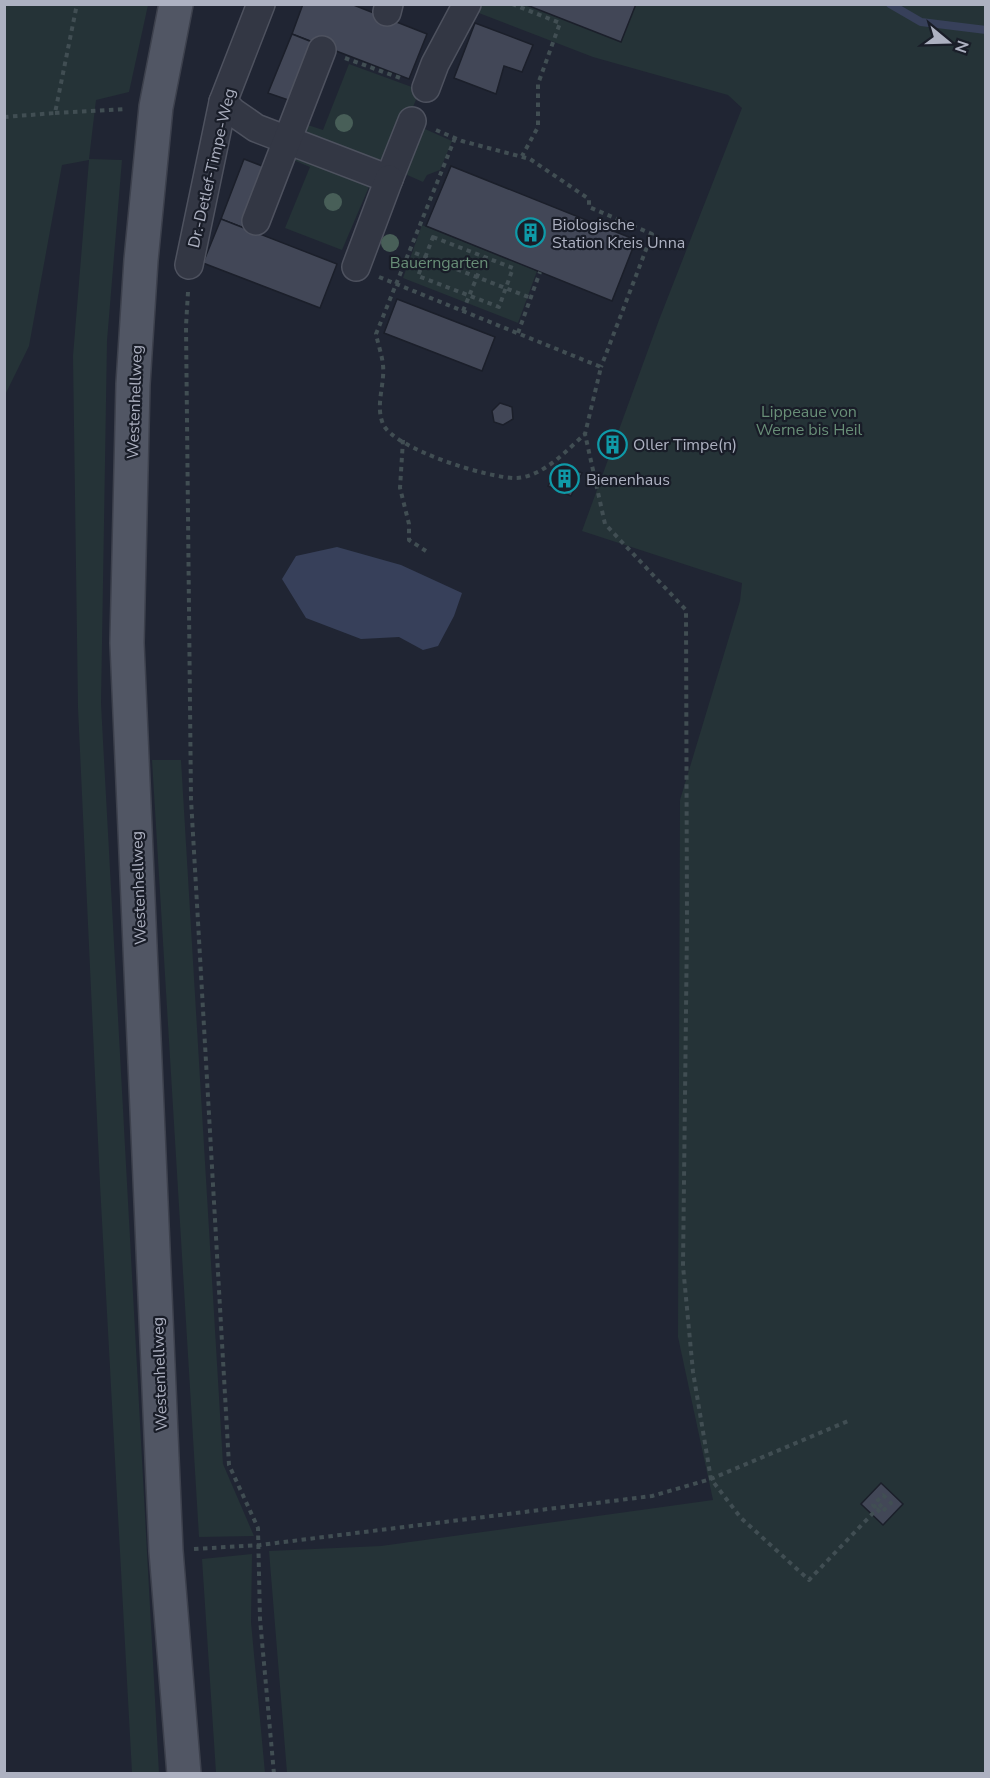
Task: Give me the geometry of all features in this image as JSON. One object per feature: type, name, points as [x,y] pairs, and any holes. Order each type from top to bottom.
[{"type":"main road","name":"Westenhellweg","points":[[176,4],[156,107],[141,260],[133,384],[127,644],[166,1551],[184,1773]]},
{"type":"lane","name":"Dr.-Detlef-Timpe-Weg","points":[[189,265],[223,102],[261,4]]},
{"type":"lane","points":[[426,88],[435,64],[466,4]]},
{"type":"lane","points":[[256,221],[322,50]]},
{"type":"lane","points":[[223,102],[256,128],[389,178]]},
{"type":"lane","points":[[357,267],[412,121]]},
{"type":"path","points":[[55,113],[77,4]]},
{"type":"path","points":[[513,4],[560,23],[538,84],[538,127],[522,156]]},
{"type":"path","points":[[322,50],[426,88]]},
{"type":"path","points":[[4,117],[156,107]]},
{"type":"path","points":[[412,121],[455,138],[530,159],[589,199],[589,207],[652,234],[601,367],[585,434],[605,524],[686,610],[687,927],[683,1266],[693,1372],[711,1479],[741,1518],[809,1580],[877,1509],[881,1513],[891,1503],[883,1495],[873,1506],[877,1509],[882,1504]]},
{"type":"path","points":[[455,138],[376,334],[383,363],[379,409],[384,427],[443,462],[518,478],[548,466],[585,434]]},
{"type":"path","points":[[433,237],[513,268],[499,307],[418,276],[426,257],[433,237]]},
{"type":"path","points":[[415,253],[531,298]]},
{"type":"path","points":[[464,311],[484,257]]},
{"type":"path","points":[[189,265],[186,326],[191,811],[229,1465],[258,1528],[260,1619],[274,1773]]},
{"type":"path","points":[[357,267],[601,367]]},
{"type":"path","points":[[518,333],[540,273]]},
{"type":"path","points":[[403,440],[400,488],[409,524],[409,540],[426,551]]},
{"type":"path","points":[[166,1551],[260,1545],[652,1496],[711,1479],[848,1421]]},
{"type":"green space","points":[[5,4],[148,5],[129,92],[96,100],[89,159],[122,160],[107,341],[101,704],[159,1773],[132,1773],[100,1184],[78,708],[73,356],[89,160],[62,165],[29,346],[5,395]]},
{"type":"green space","name":"Lippeaue von Werne bis Heil","points":[[458,5],[985,5],[985,1773],[287,1773],[269,1551],[381,1546],[713,1500],[678,1337],[680,800],[740,601],[742,583],[582,531],[659,320],[742,108],[728,95],[593,57]]},
{"type":"green space","points":[[349,64],[420,90],[396,148],[383,160],[368,158],[299,131],[302,123],[323,130]]},
{"type":"green space","points":[[425,129],[452,141],[440,170],[427,175],[423,182],[403,173],[420,132]]},
{"type":"green space","points":[[294,151],[371,182],[342,250],[285,228],[310,167],[291,159]]},
{"type":"green space","name":"Bauerngarten","points":[[422,225],[537,271],[518,323],[403,278]]},
{"type":"green space","points":[[152,760],[181,760],[223,1464],[254,1536],[199,1537]]},
{"type":"green space","points":[[252,1554],[251,1622],[265,1773],[216,1773],[202,1559]]},
{"type":"water","points":[[337,547],[401,565],[462,593],[454,616],[438,646],[423,650],[399,637],[361,639],[306,618],[282,579],[296,556]]},
{"type":"building","points":[[303,4],[351,4],[427,34],[409,79],[292,34]]},
{"type":"building","points":[[524,4],[636,4],[621,42]]},
{"type":"building","points":[[475,23],[533,45],[522,72],[504,66],[496,94],[454,78]]},
{"type":"building","points":[[292,34],[317,44],[294,102],[268,93]]},
{"type":"building","points":[[244,159],[270,169],[246,229],[221,219]]},
{"type":"building","name":"Biologische Station Kreis Unna","points":[[451,166],[636,240],[612,301],[426,226]]},
{"type":"building","points":[[221,219],[337,264],[320,308],[203,263]]},
{"type":"building","points":[[397,299],[495,337],[482,371],[384,333]]},
{"type":"building","points":[[500,403],[512,407],[513,419],[503,425],[494,422],[492,411]]},
{"type":"building","name":"Oller Timpe(n)","points":[[613,431],[625,448],[611,457],[600,441]]},
{"type":"building","name":"Bienenhaus","points":[[559,463],[582,473],[571,496],[548,486]]},
{"type":"building","points":[[881,1483],[903,1504],[883,1525],[861,1504]]},
{"type":"waterway","points":[[890,4],[921,22],[986,30]]},
{"type":"place","name":"Biologische Station Kreis Unna","points":[[531,233]]},
{"type":"place","name":"Oller Timpe(n)","points":[[612,444]]},
{"type":"place","name":"Bienenhaus","points":[[565,479]]}]
